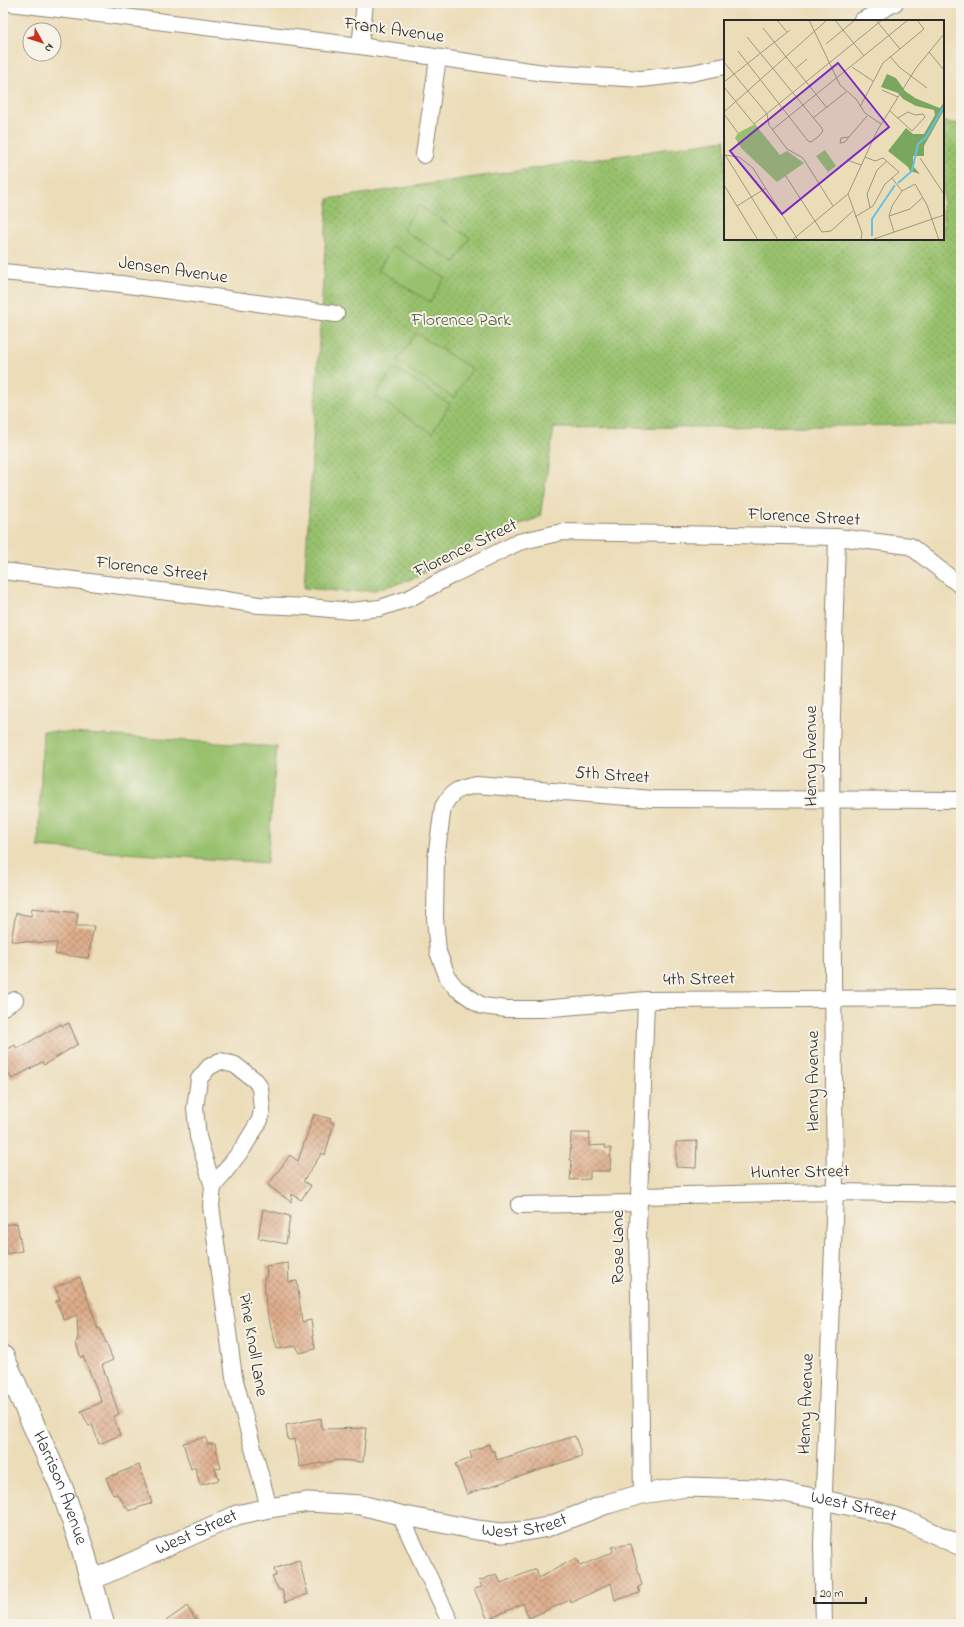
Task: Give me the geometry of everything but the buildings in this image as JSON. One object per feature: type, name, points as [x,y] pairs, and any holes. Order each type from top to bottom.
[{"type":"main road","name":"Harrison Avenue","points":[[3,1357],[61,1486],[92,1580],[103,1624]]},
{"type":"street","name":"Frank Avenue","points":[[10,3],[360,46],[544,73],[642,79],[692,73],[724,66]]},
{"type":"street","points":[[360,46],[365,3]]},
{"type":"street","points":[[863,20],[895,3]]},
{"type":"street","points":[[424,155],[438,58]]},
{"type":"street","name":"Jensen Avenue","points":[[3,272],[121,284],[336,314]]},
{"type":"street","name":"Florence Street","points":[[3,571],[259,605],[350,611],[380,608],[410,598],[519,542],[562,532],[837,537],[910,546],[961,586]]},
{"type":"street","name":"Henry Avenue","points":[[824,1624],[822,1544],[834,1192],[831,749],[837,537]]},
{"type":"street","name":"5th Street","points":[[448,978],[438,952],[435,918],[436,858],[443,807],[447,800],[458,789],[476,785],[652,799],[961,800]]},
{"type":"street","name":"4th Street","points":[[448,978],[456,988],[482,1006],[507,1009],[541,1009],[646,1000],[961,998]]},
{"type":"street","name":"Rose Lane","points":[[642,1494],[639,1199],[646,1000]]},
{"type":"street","name":"Pine Knoll Lane","points":[[213,1187],[243,1148],[260,1120],[262,1110],[260,1088],[256,1081],[235,1065],[220,1061],[209,1067],[199,1080],[195,1108],[198,1136],[213,1187],[211,1206],[234,1377],[269,1508]]},
{"type":"street","name":"Hunter Street","points":[[519,1205],[834,1192],[961,1194]]},
{"type":"street","name":"West Street","points":[[92,1580],[237,1515],[269,1508],[308,1502],[361,1505],[400,1515],[477,1530],[502,1533],[518,1532],[547,1526],[607,1504],[642,1494],[686,1487],[784,1492],[824,1500],[878,1512],[909,1522],[961,1546]]},
{"type":"street","points":[[400,1515],[451,1624]]},
{"type":"green space","name":"Florence Park","points":[[944,122],[961,124],[961,425],[554,428],[540,517],[468,545],[417,577],[397,584],[374,590],[347,592],[304,588],[328,199],[724,140],[724,240],[944,240]]},
{"type":"green space","points":[[418,205],[470,238],[455,262],[403,230]]},
{"type":"green space","points":[[393,246],[445,278],[430,302],[378,270]]},
{"type":"green space","points":[[416,333],[472,369],[454,398],[397,361]]},
{"type":"green space","points":[[394,368],[450,404],[432,433],[375,396]]},
{"type":"green space","points":[[43,731],[277,747],[267,863],[38,847]]}]
